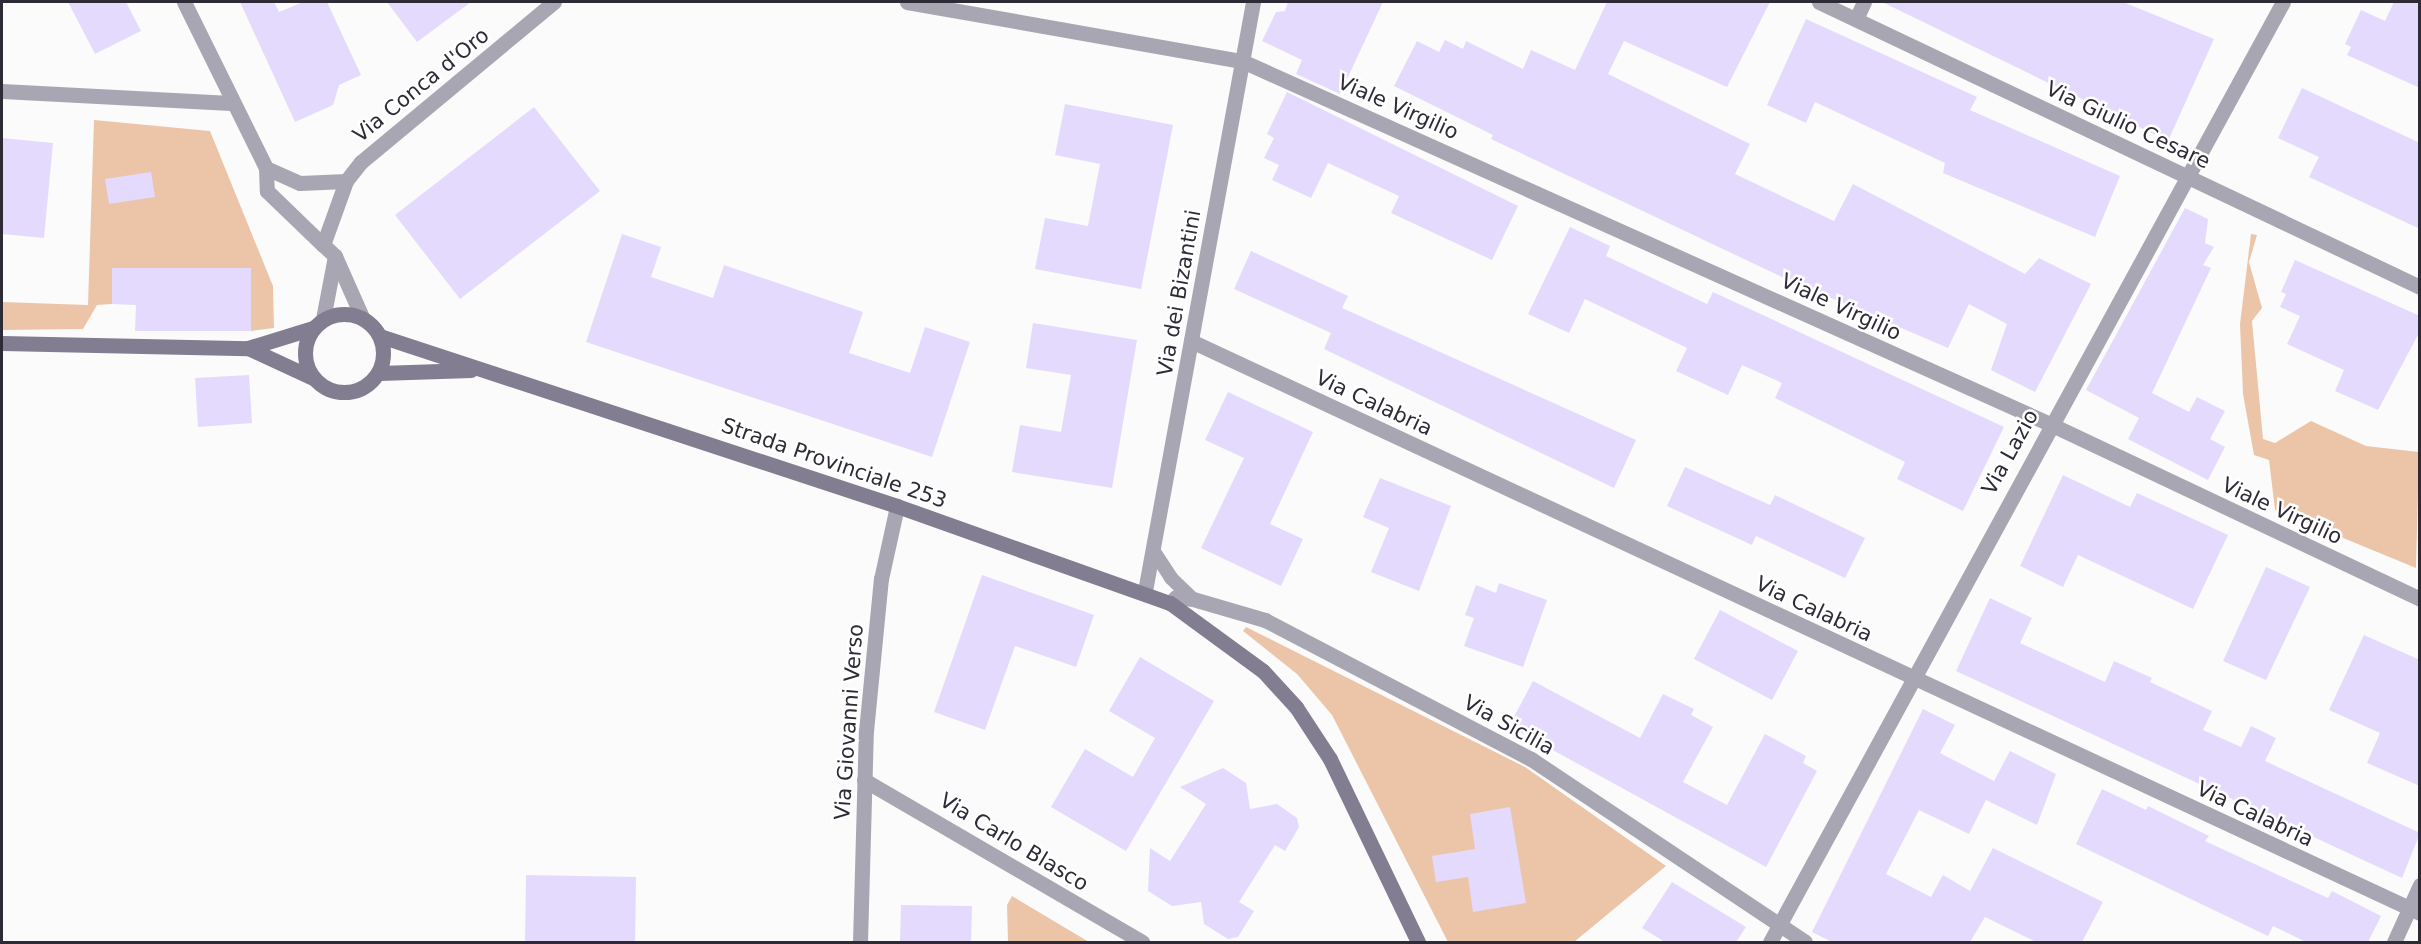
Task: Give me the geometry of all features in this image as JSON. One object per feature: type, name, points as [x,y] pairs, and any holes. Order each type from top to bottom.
[{"type":"main road","points":[[2,343],[248,348],[318,323],[336,314],[362,317]]},
{"type":"main road","name":"Strada Provinciale 253","points":[[362,317],[380,336],[897,506],[1144,591],[1170,603],[1263,671],[1296,707],[1330,759],[1419,942]]},
{"type":"main road","points":[[313,378],[304,352],[318,323]]},
{"type":"main road","points":[[248,348],[313,378],[334,391],[347,392],[371,383],[379,373],[384,361],[380,336]]},
{"type":"main road","name":"Strada Provinciale 253","points":[[379,373],[483,370]]},
{"type":"street","points":[[184,2],[231,103],[266,168],[267,190],[335,256],[362,317]]},
{"type":"street","name":"Via Conca d'Oro","points":[[346,181],[361,162],[554,2]]},
{"type":"street","name":"Viale Virgilio","points":[[906,2],[1242,61],[2050,424],[2420,599]]},
{"type":"street","name":"Via dei Bizantini","points":[[1144,591],[1253,2]]},
{"type":"street","name":"Via Giulio Cesare","points":[[1820,2],[2420,287]]},
{"type":"street","points":[[1856,19],[1864,2]]},
{"type":"street","name":"Via Lazio","points":[[1770,942],[1911,677],[2283,2]]},
{"type":"street","points":[[2,91],[231,103]]},
{"type":"street","points":[[266,168],[300,183],[346,181],[323,245]]},
{"type":"street","points":[[318,323],[335,256]]},
{"type":"street","name":"Via Calabria","points":[[1191,342],[2414,910]]},
{"type":"street","name":"Via Giovanni Verso","points":[[860,942],[864,780],[881,579],[897,506]]},
{"type":"street","name":"Via Sicilia","points":[[1170,603],[1176,597],[1193,599],[1265,620],[1531,759],[1805,942]]},
{"type":"street","name":"Via Carlo Blasco","points":[[864,780],[1142,942]]},
{"type":"street","points":[[2394,942],[2414,910],[2420,885]]},
{"type":"lane","points":[[1153,550],[1171,578],[1193,599]]},
{"type":"shaded area","points":[[94,120],[210,131],[273,286],[274,328],[251,331],[112,268],[112,304],[97,305],[83,329],[2,330],[2,302],[88,305]]},
{"type":"shaded area","points":[[2251,234],[2257,235],[2249,262],[2262,308],[2252,321],[2263,439],[2275,443],[2311,421],[2366,446],[2419,452],[2416,568],[2275,510],[2269,460],[2254,455],[2243,394],[2240,324]]},
{"type":"shaded area","points":[[1246,627],[1525,767],[1666,866],[1574,942],[1448,942],[1332,715],[1297,674],[1243,631]]},
{"type":"shaded area","points":[[1012,896],[1089,942],[1008,942],[1007,905]]},
{"type":"building","points":[[68,2],[126,2],[141,31],[95,54]]},
{"type":"building","points":[[240,2],[274,2],[279,12],[303,2],[327,2],[361,75],[339,85],[333,105],[295,122]]},
{"type":"building","points":[[387,2],[471,2],[417,42]]},
{"type":"building","points":[[1288,2],[1383,2],[1340,94],[1296,74],[1302,60],[1262,41],[1276,12],[1285,11]]},
{"type":"building","points":[[1607,2],[1770,2],[1727,87],[1624,41],[1608,74],[1750,144],[1735,174],[1834,221],[1853,184],[2025,274],[2039,258],[2091,284],[2035,392],[1991,370],[2007,324],[1969,304],[1948,348],[1782,277],[1491,139],[1493,135],[1394,86],[1417,41],[1439,52],[1445,40],[1463,49],[1466,41],[1523,69],[1531,50],[1575,70]]},
{"type":"building","points":[[1882,2],[2123,2],[2214,39],[2168,141]]},
{"type":"building","points":[[2394,2],[2420,2],[2420,88],[2347,55],[2351,47],[2345,44],[2361,10],[2385,21]]},
{"type":"building","points":[[1806,19],[1977,97],[1970,110],[2120,176],[2095,237],[1943,173],[1945,163],[1815,102],[1806,123],[1767,105]]},
{"type":"building","points":[[2302,88],[2420,143],[2420,229],[2309,177],[2319,157],[2278,138]]},
{"type":"building","points":[[1287,92],[1518,206],[1492,260],[1391,213],[1399,196],[1328,163],[1311,198],[1272,180],[1279,165],[1264,158],[1274,138],[1267,134]]},
{"type":"building","points":[[1065,104],[1173,125],[1141,289],[1035,269],[1045,218],[1088,226],[1100,164],[1055,155]]},
{"type":"building","points":[[534,107],[600,191],[460,299],[395,215]]},
{"type":"building","points":[[2,138],[53,143],[44,238],[2,234]]},
{"type":"building","points":[[151,172],[155,197],[109,204],[105,179]]},
{"type":"building","points":[[2185,208],[2208,219],[2205,243],[2214,247],[2203,265],[2211,268],[2152,393],[2189,412],[2197,397],[2225,411],[2210,439],[2225,447],[2208,480],[2128,439],[2139,418],[2086,390]]},
{"type":"building","points":[[1570,227],[1610,246],[1606,256],[1707,304],[1713,292],[2004,427],[1963,511],[1897,479],[1905,462],[1775,398],[1782,383],[1742,365],[1728,395],[1676,371],[1687,348],[1585,299],[1569,333],[1528,314]]},
{"type":"building","points":[[622,234],[661,247],[651,277],[713,298],[724,265],[863,312],[849,353],[910,373],[925,327],[970,342],[932,457],[586,342]]},
{"type":"building","points":[[1251,251],[1348,296],[1342,308],[1636,440],[1614,488],[1324,349],[1331,333],[1234,289]]},
{"type":"building","points":[[2295,260],[2420,316],[2420,331],[2378,410],[2335,391],[2344,370],[2287,344],[2300,316],[2280,307],[2286,294],[2281,292]]},
{"type":"building","points":[[112,268],[251,268],[251,331],[135,331],[136,305],[112,304]]},
{"type":"building","points":[[1033,323],[1137,340],[1112,488],[1012,472],[1020,425],[1061,432],[1071,375],[1026,368]]},
{"type":"building","points":[[249,375],[252,423],[198,427],[195,378]]},
{"type":"building","points":[[1228,392],[1313,432],[1270,524],[1303,539],[1281,586],[1201,548],[1244,458],[1205,440]]},
{"type":"building","points":[[1685,467],[1770,505],[1775,495],[1865,538],[1845,578],[1756,536],[1752,545],[1667,506]]},
{"type":"building","points":[[2063,475],[2130,507],[2137,493],[2228,535],[2193,609],[2078,555],[2063,587],[2020,566]]},
{"type":"building","points":[[1380,478],[1451,506],[1419,591],[1371,572],[1389,528],[1363,517]]},
{"type":"building","points":[[2266,567],[2310,587],[2266,680],[2223,661]]},
{"type":"building","points":[[982,575],[1094,615],[1076,667],[1015,646],[985,730],[934,712]]},
{"type":"building","points":[[1499,583],[1547,600],[1523,667],[1464,646],[1474,618],[1465,615],[1476,585],[1496,593]]},
{"type":"building","points":[[1990,598],[2032,618],[2020,643],[2105,682],[2114,661],[2152,678],[2150,682],[2212,711],[2203,730],[2241,747],[2251,726],[2276,738],[2265,761],[2420,833],[2402,878],[1956,671]]},
{"type":"building","points":[[1720,610],[1798,651],[1772,700],[1694,659]]},
{"type":"building","points":[[2364,635],[2420,660],[2420,786],[2367,763],[2380,733],[2329,710]]},
{"type":"building","points":[[1140,657],[1214,701],[1126,851],[1051,807],[1085,749],[1133,777],[1155,738],[1109,711]]},
{"type":"building","points":[[1533,681],[1640,738],[1663,694],[1694,709],[1691,715],[1713,727],[1683,782],[1727,805],[1765,734],[1806,756],[1803,763],[1817,771],[1766,867],[1509,726]]},
{"type":"building","points":[[1923,709],[1955,725],[1940,753],[1994,781],[2010,751],[2056,774],[2037,825],[1986,800],[1969,834],[1919,810],[1886,874],[1931,897],[1943,875],[1970,891],[1993,848],[2103,902],[2082,942],[2036,942],[1985,917],[1970,942],[1832,942],[1812,932]]},
{"type":"building","points":[[1223,768],[1246,783],[1250,809],[1277,804],[1297,818],[1299,827],[1285,851],[1275,845],[1239,902],[1254,911],[1238,937],[1228,939],[1204,924],[1201,902],[1172,906],[1148,891],[1150,848],[1170,861],[1206,804],[1180,787]]},
{"type":"building","points":[[2102,789],[2146,810],[2148,806],[2209,836],[2205,841],[2328,898],[2332,891],[2381,916],[2368,942],[2306,942],[2273,926],[2268,936],[2076,844]]},
{"type":"building","points":[[1510,807],[1526,903],[1473,912],[1468,877],[1436,882],[1432,856],[1475,849],[1470,814]]},
{"type":"building","points":[[526,875],[636,877],[635,942],[525,942]]},
{"type":"building","points":[[1672,882],[1746,927],[1736,942],[1665,942],[1642,928]]},
{"type":"building","points":[[901,905],[972,906],[971,942],[900,942]]}]
